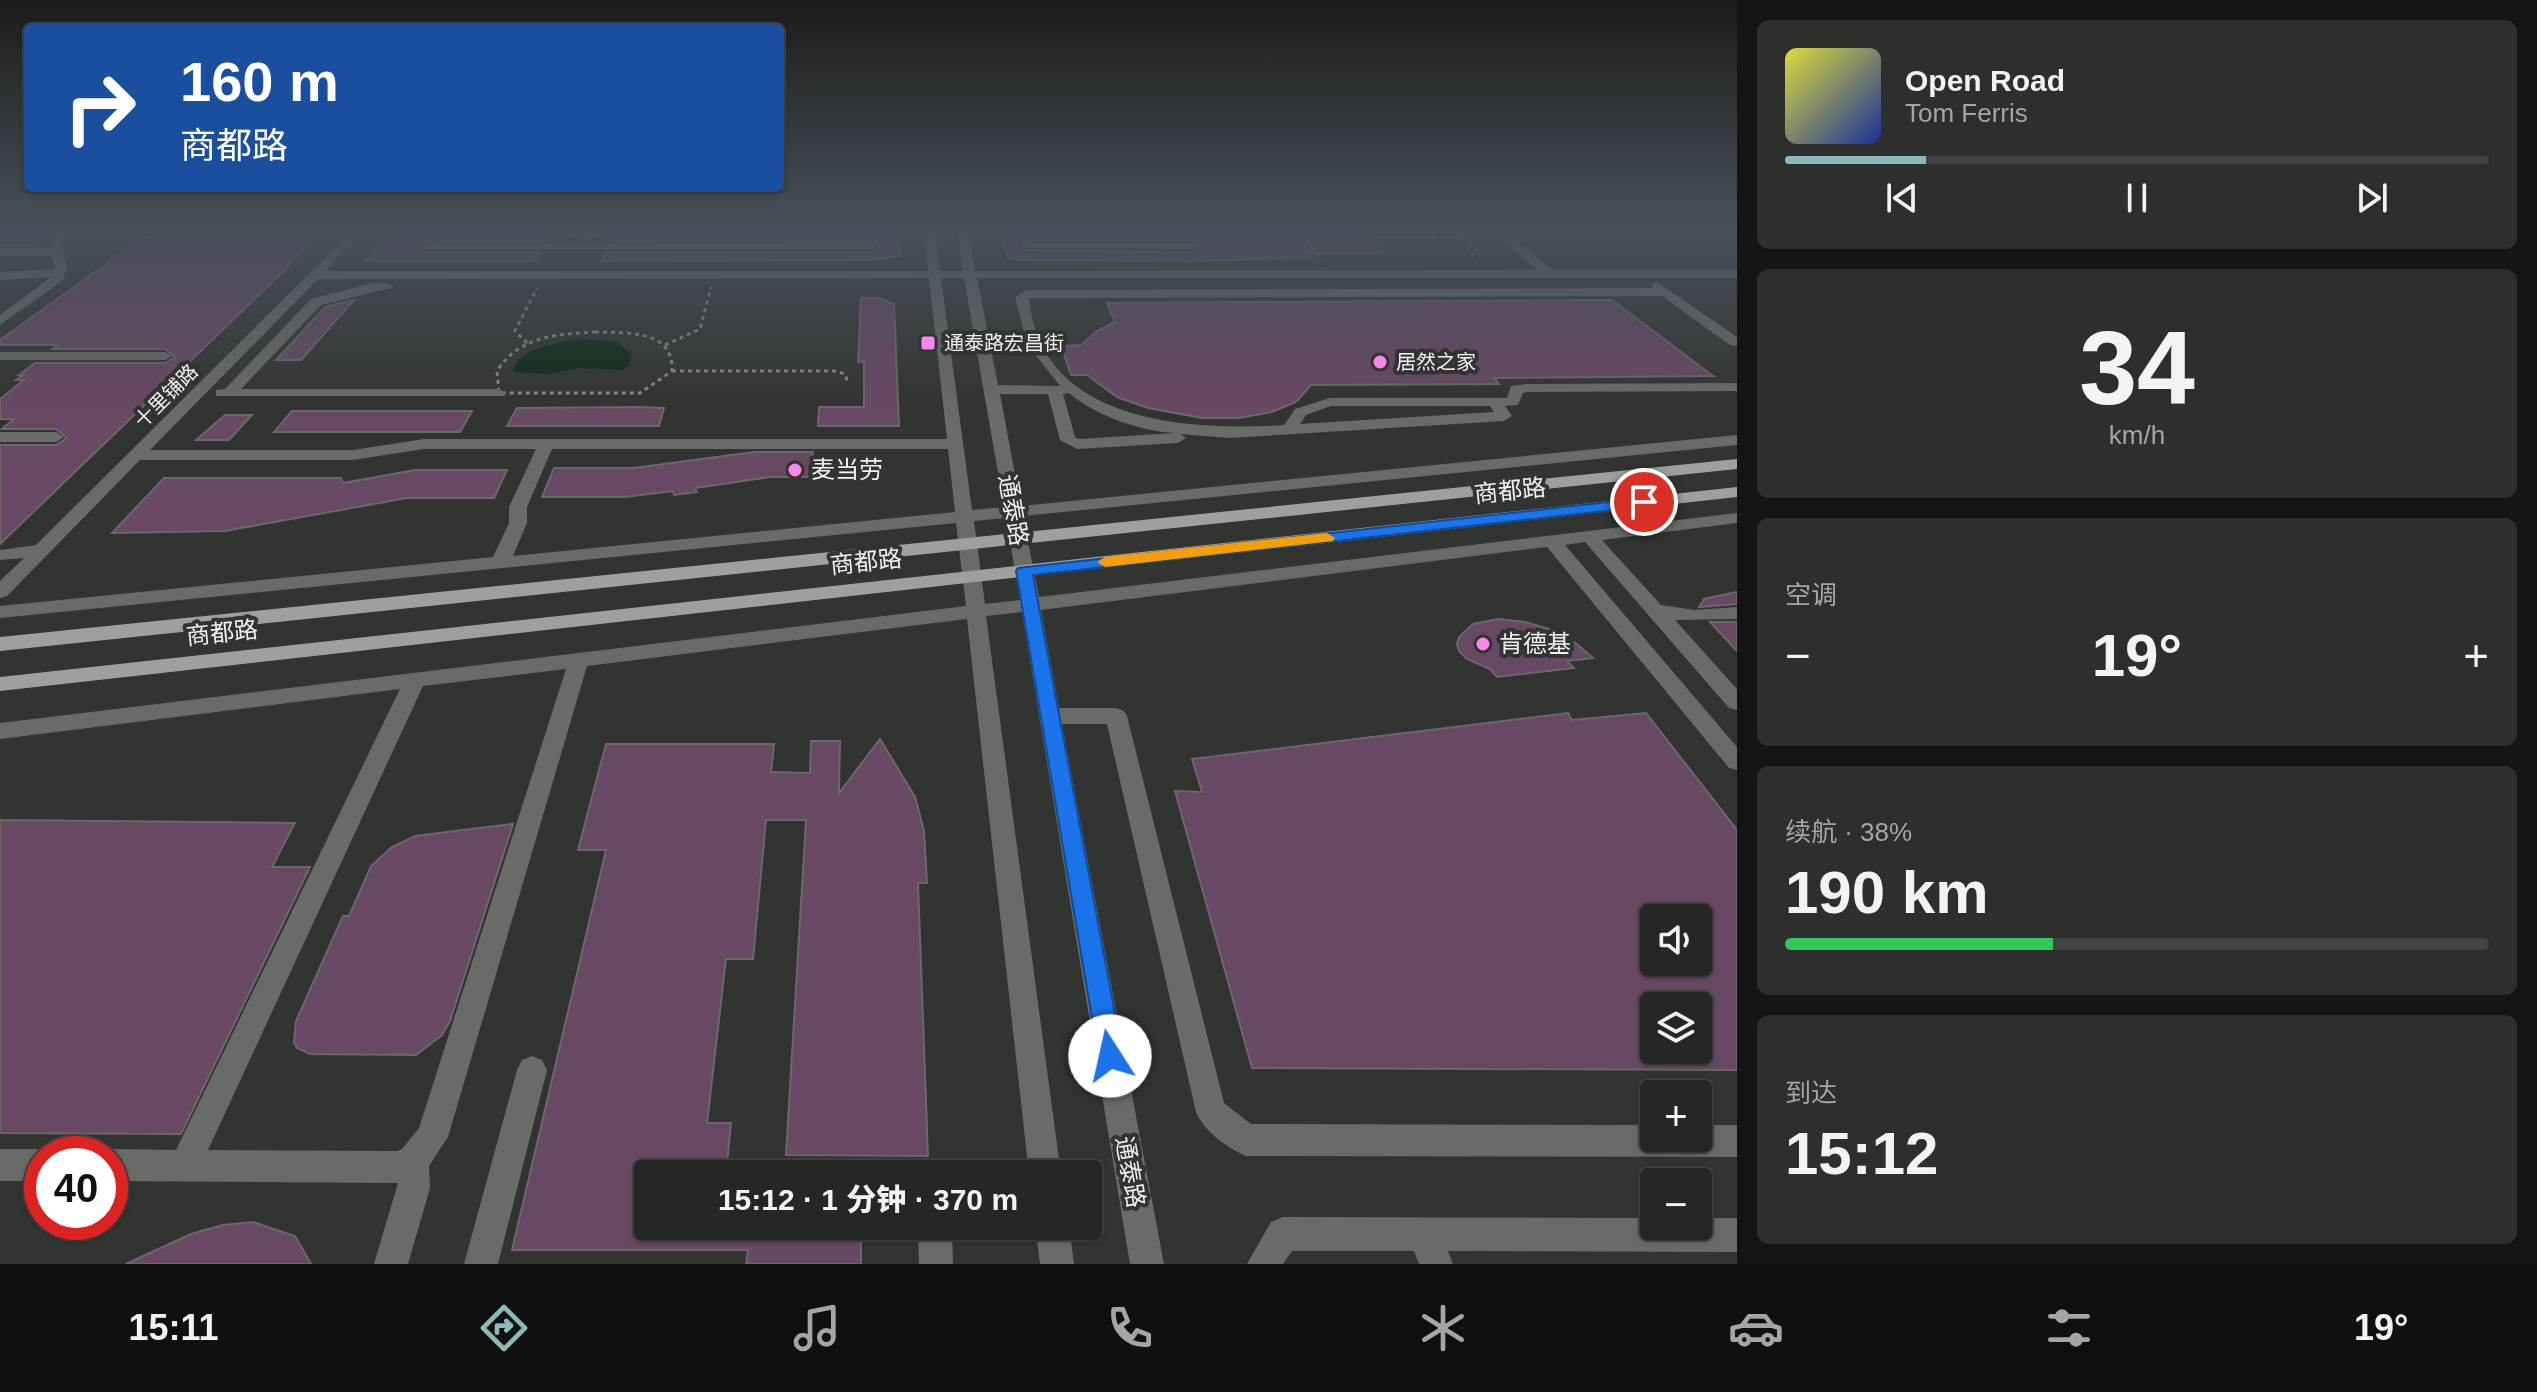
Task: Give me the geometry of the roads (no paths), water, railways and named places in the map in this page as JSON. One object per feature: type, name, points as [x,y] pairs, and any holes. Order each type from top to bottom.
[{"type":"main road","name":"商都路","points":[[0,644],[1737,464]]},
{"type":"main road","name":"商都路","points":[[0,684],[1737,492]]},
{"type":"street","points":[[0,321],[47,288]]},
{"type":"street","name":"十里铺路","points":[[0,592],[301,288]]},
{"type":"street","points":[[229,393],[316,302],[368,288]]},
{"type":"street","name":"通泰路","points":[[937,288],[1043,1160]]},
{"type":"street","name":"通泰路","points":[[973,288],[1147,1264]]},
{"type":"street","points":[[1660,288],[1735,342]]},
{"type":"street","points":[[1212,433],[1205,436],[1077,444],[1068,440],[1062,390],[1056,375],[1034,344],[1021,297],[1026,294],[1666,292]]},
{"type":"street","points":[[0,356],[165,356]]},
{"type":"street","points":[[0,369],[17,356]]},
{"type":"street","points":[[1289,429],[1300,412],[1330,402],[1410,396],[1513,402],[1516,389],[1527,388],[1737,387]]},
{"type":"street","points":[[992,389],[1062,390],[1135,421],[1212,433],[1504,416],[1494,402]]},
{"type":"street","points":[[197,393],[499,393]]},
{"type":"street","points":[[1410,396],[1429,421]]},
{"type":"street","points":[[0,437],[56,437]]},
{"type":"street","points":[[0,612],[1737,440]]},
{"type":"street","points":[[136,455],[353,455],[424,444],[955,444]]},
{"type":"street","points":[[500,563],[518,523],[518,507],[546,444]]},
{"type":"street","points":[[0,731],[1737,518]]},
{"type":"street","points":[[1589,536],[1737,703]]},
{"type":"street","points":[[1552,541],[1737,762]]},
{"type":"street","points":[[0,555],[41,550]]},
{"type":"street","points":[[1653,609],[1700,618],[1737,613]]},
{"type":"street","points":[[128,1165],[397,1167],[413,1161],[432,1137],[579,659]]},
{"type":"street","points":[[185,1165],[415,680]]},
{"type":"street","points":[[1050,716],[1116,716],[1211,1112],[1246,1140],[1737,1141]]},
{"type":"street","points":[[481,1264],[532,1070]]},
{"type":"street","points":[[391,1264],[414,1188],[413,1161]]},
{"type":"street","points":[[0,1165],[24,1165]]},
{"type":"street","points":[[1264,1264],[1283,1234],[1430,1249],[1737,1235]]},
{"type":"street","points":[[935,1240],[936,1264]]},
{"type":"street","points":[[1054,1240],[1057,1264]]},
{"type":"place","name":"通泰路宏昌街","points":[[928,343]]},
{"type":"place","name":"居然之家","points":[[1380,362]]},
{"type":"place","name":"麦当劳","points":[[795,470]]},
{"type":"place","name":"肯德基","points":[[1483,644]]}]
